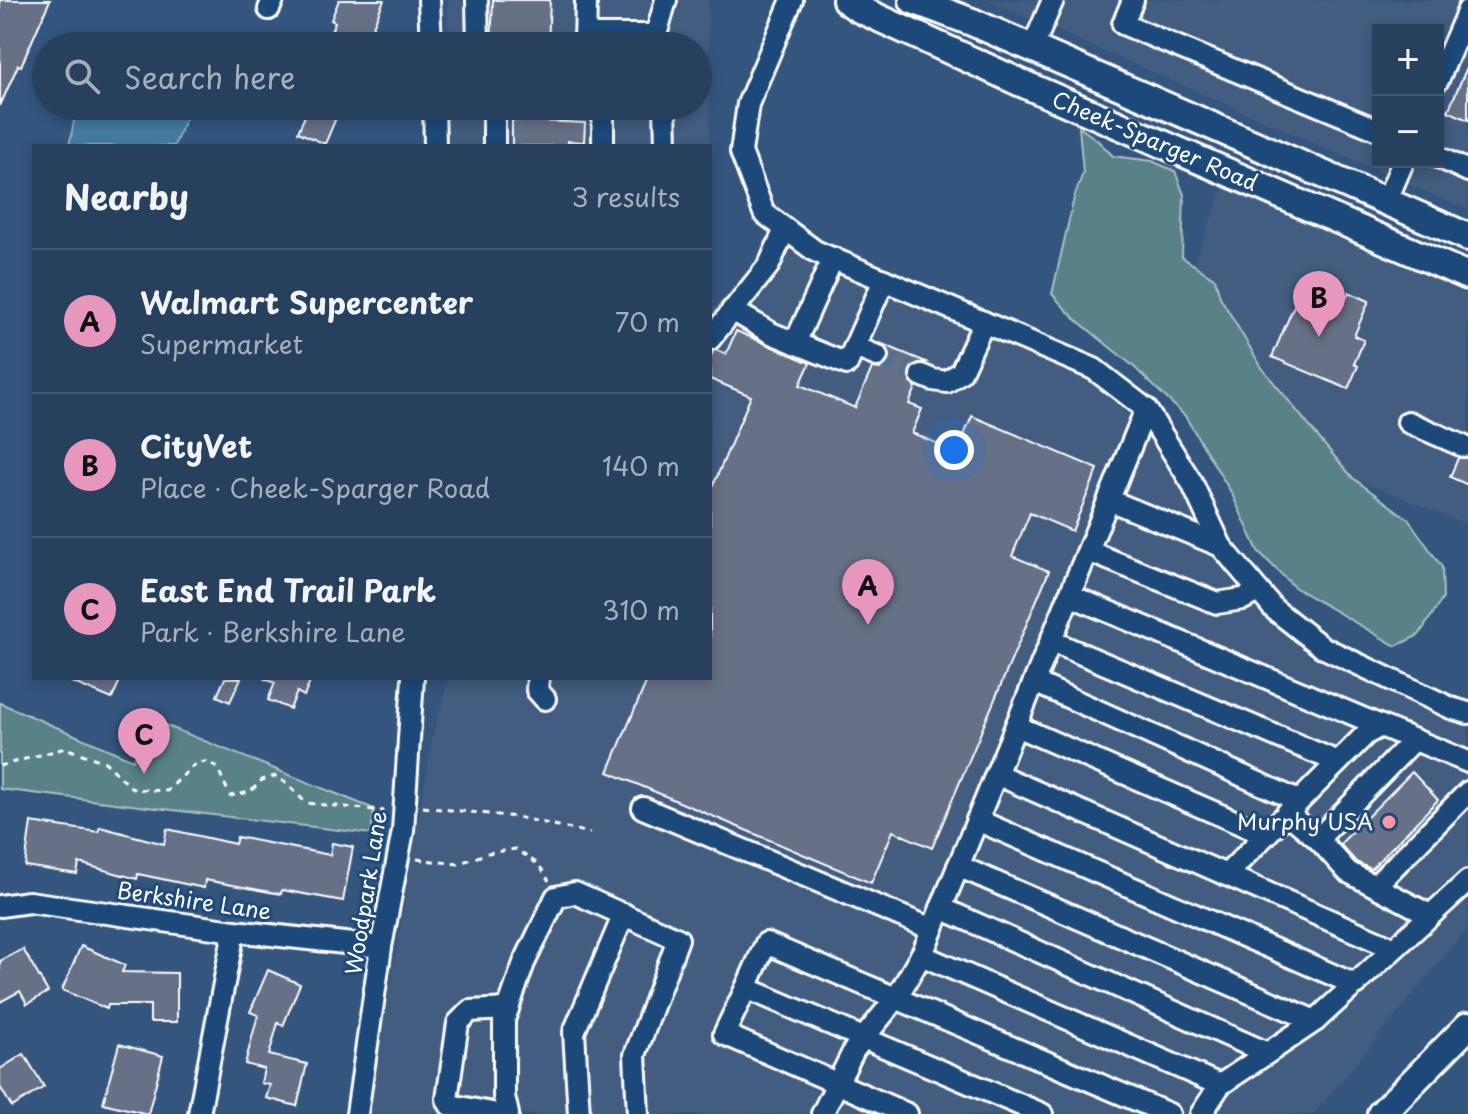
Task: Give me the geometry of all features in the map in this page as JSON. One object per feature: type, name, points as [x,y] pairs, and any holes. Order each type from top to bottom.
[{"type":"main road","name":"Cheek-Sparger Road","points":[[846,0],[859,9],[1019,82],[1468,276]]},
{"type":"main road","name":"Cheek-Sparger Road","points":[[913,0],[1468,237]]},
{"type":"main road","points":[[1019,82],[1032,49]]},
{"type":"main road","points":[[1213,166],[1226,133]]},
{"type":"main road","points":[[1381,1114],[1468,1026]]},
{"type":"street","points":[[429,0],[430,32]]},
{"type":"street","points":[[477,0],[478,32]]},
{"type":"street","points":[[585,32],[586,0]]},
{"type":"street","points":[[660,32],[666,0]]},
{"type":"street","points":[[792,0],[748,104],[741,152],[764,213],[815,251],[1094,369],[1146,409],[1192,483],[1221,546],[1274,609],[1322,647],[1451,708],[1468,713]]},
{"type":"street","points":[[1032,49],[1053,0]]},
{"type":"street","points":[[1133,0],[1123,24],[1372,128]]},
{"type":"street","points":[[1444,66],[1468,10]]},
{"type":"street","points":[[434,120],[435,144]]},
{"type":"street","points":[[494,120],[494,144]]},
{"type":"street","points":[[603,120],[603,144]]},
{"type":"street","points":[[665,120],[666,144]]},
{"type":"street","points":[[1444,160],[1468,171]]},
{"type":"street","points":[[1386,202],[1400,168]]},
{"type":"street","points":[[712,336],[769,265],[785,229]]},
{"type":"street","points":[[795,343],[833,258]]},
{"type":"street","points":[[732,310],[771,333],[847,364],[884,280]]},
{"type":"street","points":[[921,375],[947,382],[961,372],[984,322]]},
{"type":"street","points":[[855,347],[877,356]]},
{"type":"street","points":[[822,1114],[862,1037],[903,1000],[1146,409]]},
{"type":"street","points":[[1408,422],[1463,446]]},
{"type":"street","points":[[1109,500],[1221,546]]},
{"type":"street","points":[[1088,551],[1217,603],[1243,599],[1258,591]]},
{"type":"street","points":[[1069,595],[1468,762]]},
{"type":"street","points":[[1051,641],[1338,762]]},
{"type":"street","name":"Woodpark Lane","points":[[357,1114],[381,947],[398,855],[394,811],[413,680]]},
{"type":"street","points":[[538,680],[537,690],[545,699]]},
{"type":"street","points":[[1034,682],[1293,807],[1348,872],[1430,915]]},
{"type":"street","points":[[1016,726],[1266,835]]},
{"type":"street","points":[[1226,875],[1366,734],[1381,726]]},
{"type":"street","points":[[1318,839],[1414,740]]},
{"type":"street","points":[[996,774],[1393,948]]},
{"type":"street","points":[[1375,886],[1468,792]]},
{"type":"street","points":[[643,808],[932,929]]},
{"type":"street","points":[[977,820],[1356,985]]},
{"type":"street","points":[[958,866],[1315,1021]]},
{"type":"street","points":[[1201,1114],[1220,1085],[1315,1021],[1468,881]]},
{"type":"street","points":[[508,1114],[504,1096],[504,1020],[524,963],[556,897],[575,893],[678,939],[635,1055],[638,1114]]},
{"type":"street","name":"Berkshire Lane","points":[[0,906],[29,902],[234,931],[381,947]]},
{"type":"street","points":[[941,908],[1267,1053]]},
{"type":"street","points":[[579,1114],[574,1032],[624,914]]},
{"type":"street","points":[[199,1114],[234,931]]},
{"type":"street","points":[[907,1114],[724,1034],[766,943],[1169,1114]]},
{"type":"street","points":[[921,955],[1220,1085]]},
{"type":"street","points":[[746,988],[1042,1114]]},
{"type":"street","points":[[497,1114],[450,1105],[447,1099],[458,1023],[470,1011],[508,1009]]},
{"type":"path","points":[[0,766],[65,748],[105,762],[133,789],[167,791],[194,765],[208,761],[218,769],[230,796],[250,792],[262,780],[275,776],[306,803],[394,811],[423,807],[517,817],[590,833]]},
{"type":"path","points":[[394,811],[376,853],[458,864],[488,853],[516,849],[539,865],[556,897]]},
{"type":"shaded area","points":[[448,0],[708,0],[708,32],[448,32]]},
{"type":"shaded area","points":[[987,0],[1468,0],[1468,210]]},
{"type":"shaded area","points":[[74,120],[185,120],[175,144],[69,144]]},
{"type":"shaded area","points":[[448,120],[710,120],[710,144],[448,144]]},
{"type":"shaded area","points":[[1224,186],[1468,295],[1468,525],[1353,478],[1262,368],[1220,297],[1215,279],[1193,265]]},
{"type":"shaded area","points":[[795,251],[1093,376],[1167,459],[1310,657],[1468,723],[1468,928],[1314,1114],[368,1114],[434,730],[448,680],[712,680],[712,310],[763,254]]},
{"type":"green space","points":[[1079,127],[1113,156],[1152,161],[1175,171],[1184,195],[1182,257],[1215,279],[1220,297],[1262,368],[1323,443],[1353,478],[1408,519],[1442,567],[1443,598],[1419,635],[1396,646],[1294,587],[1258,551],[1232,494],[1185,416],[1133,366],[1073,317],[1052,294],[1074,198],[1083,173]]},
{"type":"green space","points":[[0,703],[133,760],[150,719],[374,809],[371,834],[0,789]]},
{"type":"building","points":[[0,0],[50,0],[36,32],[32,32],[32,41],[0,106]]},
{"type":"building","points":[[339,0],[384,0],[371,32],[331,32],[335,22],[331,20]]},
{"type":"building","points":[[493,0],[550,0],[549,32],[492,32]]},
{"type":"building","points":[[1468,65],[1468,120],[1448,111]]},
{"type":"building","points":[[303,120],[335,120],[325,144],[298,132]]},
{"type":"building","points":[[512,120],[585,123],[584,142],[512,144]]},
{"type":"building","points":[[1302,287],[1343,305],[1349,292],[1369,301],[1354,336],[1364,340],[1348,389],[1272,357]]},
{"type":"building","points":[[736,331],[810,363],[800,385],[855,408],[872,368],[880,369],[889,362],[890,354],[882,344],[926,362],[914,364],[909,371],[910,382],[916,387],[909,404],[922,409],[912,433],[957,452],[972,416],[1098,469],[1072,531],[1030,513],[1012,556],[1049,571],[932,848],[893,831],[871,883],[608,772],[647,680],[712,680],[712,488],[751,396],[712,380],[713,351],[726,354]]},
{"type":"building","points":[[1458,458],[1468,458],[1468,485],[1450,477]]},
{"type":"building","points":[[67,680],[120,680],[112,699]]},
{"type":"building","points":[[224,680],[240,680],[230,702],[217,696]]},
{"type":"building","points":[[268,680],[311,680],[304,696],[297,692],[290,709],[268,700],[275,683]]},
{"type":"building","name":"Murphy USA","points":[[1412,772],[1438,800],[1371,869],[1356,862],[1340,844]]},
{"type":"building","points":[[31,822],[98,832],[100,827],[164,844],[167,829],[235,844],[237,837],[330,855],[332,843],[353,847],[343,901],[282,890],[281,894],[205,880],[204,888],[138,874],[137,879],[79,863],[77,874],[25,866]]},
{"type":"building","points":[[81,946],[125,965],[122,972],[177,973],[177,1022],[150,1022],[150,1005],[108,1005],[107,1009],[62,990]]},
{"type":"building","points":[[23,949],[48,992],[27,1004],[20,991],[0,1002],[0,961]]},
{"type":"building","points":[[268,970],[300,984],[283,1026],[278,1023],[269,1055],[307,1064],[297,1106],[266,1098],[270,1085],[261,1083],[264,1069],[245,1064],[258,1015],[250,1012]]},
{"type":"building","points":[[119,1044],[163,1056],[148,1114],[103,1103]]},
{"type":"building","points":[[24,1054],[44,1087],[12,1107],[0,1087],[0,1069]]},
{"type":"tunnel","points":[[877,356],[921,375]]},
{"type":"place","name":"CityVet","points":[[1319,337]]},
{"type":"place","name":"Walmart Supercenter","points":[[868,625]]},
{"type":"place","name":"East End Trail Park","points":[[144,774]]},
{"type":"place","name":"Murphy USA","points":[[1389,822]]}]
